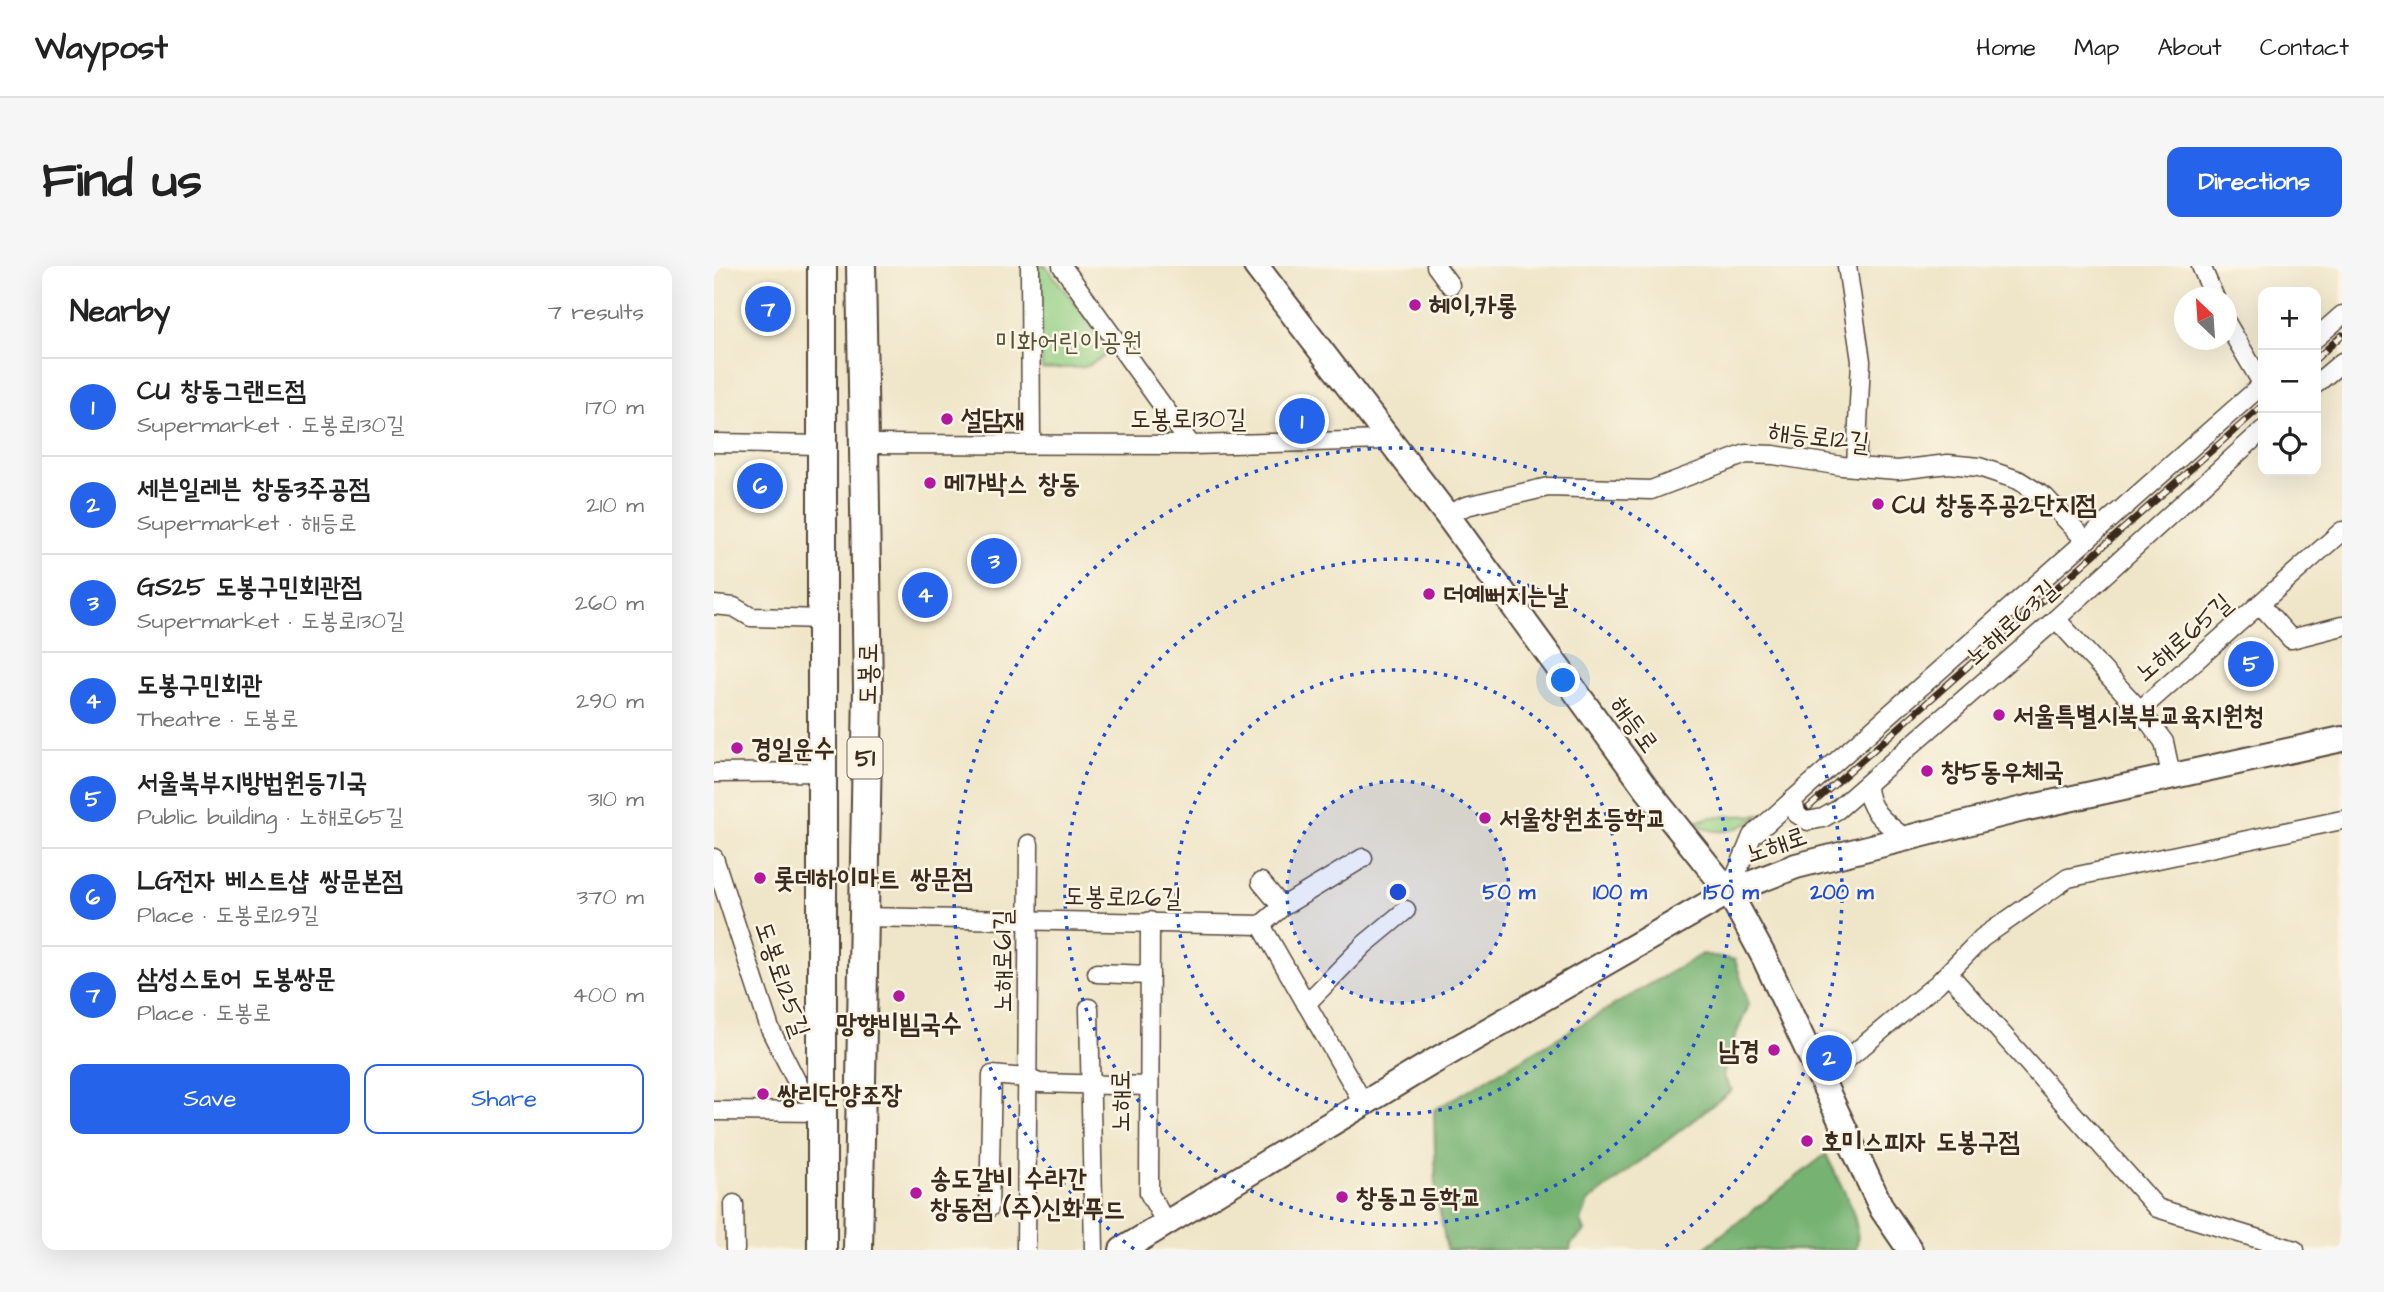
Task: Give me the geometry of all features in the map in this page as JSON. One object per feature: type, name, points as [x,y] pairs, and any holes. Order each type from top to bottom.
[{"type":"main road","name":"도봉로","points":[[822,266],[822,1250]]},
{"type":"main road","name":"도봉로","points":[[858,1250],[868,689],[861,266]]},
{"type":"main road","name":"해등로","points":[[1256,266],[1447,515],[1644,787],[1728,892],[1822,1080],[1882,1209],[1910,1250]]},
{"type":"main road","name":"노해로","points":[[1122,1250],[1364,1104],[1728,892],[1796,866],[1906,838],[2171,775],[2342,739]]},
{"type":"street","points":[[1030,266],[1031,444]]},
{"type":"street","points":[[1062,266],[1191,445]]},
{"type":"street","points":[[1436,266],[1450,285]]},
{"type":"street","points":[[1847,266],[1861,361],[1856,467]]},
{"type":"street","points":[[2201,266],[2210,287]]},
{"type":"street","points":[[2321,334],[2342,315]]},
{"type":"street","points":[[2237,339],[2258,375]]},
{"type":"street","points":[[2321,380],[2342,362]]},
{"type":"street","name":"노해로63길","points":[[1728,892],[1752,836],[2258,388]]},
{"type":"street","name":"노해로63길","points":[[1792,800],[1797,814],[1812,821],[1836,810],[2056,619],[2258,435]]},
{"type":"street","name":"도봉로130길","points":[[866,444],[1191,445],[1388,440]]},
{"type":"street","points":[[714,443],[821,445]]},
{"type":"street","name":"해등로12길","points":[[1447,515],[1466,506],[1548,486],[1651,490],[1746,454],[1774,455],[1856,467],[1898,470],[1965,464],[1997,472],[2045,497],[2085,540]]},
{"type":"street","name":"노해로65길","points":[[2140,710],[2342,531]]},
{"type":"street","name":"노해로65길","points":[[2260,604],[2291,639],[2342,626]]},
{"type":"street","name":"도봉로","points":[[714,605],[734,607],[751,617],[821,619]]},
{"type":"street","points":[[2056,619],[2140,710],[2164,742],[2171,775]]},
{"type":"street","points":[[714,773],[822,772]]},
{"type":"street","points":[[1867,785],[1868,798],[1877,816],[1906,838]]},
{"type":"street","points":[[1822,1080],[1948,973],[1982,938],[2068,878],[2342,820]]},
{"type":"street","name":"노해로61길","points":[[1026,1250],[1029,844]]},
{"type":"street","name":"도봉로125길","points":[[714,858],[778,1050],[802,1092],[823,1106]]},
{"type":"street","points":[[1363,858],[1282,907],[1261,925],[1364,1104]]},
{"type":"street","points":[[1261,882],[1282,907]]},
{"type":"street","points":[[1306,1004],[1365,944],[1406,909]]},
{"type":"street","name":"도봉로126길","points":[[863,917],[1261,925]]},
{"type":"street","name":"노해로","points":[[1150,921],[1149,1197],[1166,1223]]},
{"type":"street","points":[[1097,973],[1150,975]]},
{"type":"street","points":[[1948,973],[2157,1208],[2295,1250]]},
{"type":"street","name":"노해로","points":[[1089,1008],[1094,1250]]},
{"type":"street","points":[[989,1209],[992,1075],[1027,1078],[1039,1083],[1150,1086]]},
{"type":"street","points":[[714,1111],[823,1106]]},
{"type":"street","points":[[734,1204],[735,1250]]},
{"type":"green space","name":"미화어린이공원","points":[[1038,266],[1046,266],[1112,352],[1085,367],[1042,369]]},
{"type":"green space","points":[[1760,815],[1728,831],[1711,830],[1695,822],[1711,817]]},
{"type":"green space","points":[[1702,954],[1735,960],[1749,1005],[1730,1048],[1723,1077],[1732,1090],[1588,1202],[1581,1221],[1585,1231],[1571,1244],[1570,1250],[1447,1250],[1436,1192],[1434,1110]]},
{"type":"green space","points":[[1826,1154],[1853,1214],[1858,1238],[1856,1250],[1702,1250]]},
{"type":"railway","points":[[2321,354],[2342,335]]},
{"type":"railway","points":[[1808,808],[2258,409]]},
{"type":"place","name":"헤이,카롱","points":[[1415,305]]},
{"type":"place","name":"삼성스토어 도봉쌍문","points":[[768,309]]},
{"type":"place","name":"설담재","points":[[947,419]]},
{"type":"place","name":"CU 창동그랜드점","points":[[1302,421]]},
{"type":"place","name":"메가박스 창동","points":[[930,483]]},
{"type":"place","name":"LG전자 베스트샵 쌍문본점","points":[[760,486]]},
{"type":"place","name":"CU 창동주공2단지점","points":[[1878,504]]},
{"type":"place","name":"GS25 도봉구민회관점","points":[[994,561]]},
{"type":"place","name":"더예뻐지는날","points":[[1429,594]]},
{"type":"place","name":"도봉구민회관","points":[[925,595]]},
{"type":"place","name":"서울북부지방법원등기국","points":[[2251,664]]},
{"type":"place","name":"서울특별시북부교육지원청","points":[[1999,715]]},
{"type":"place","name":"경일운수","points":[[737,748]]},
{"type":"place","name":"창5동우체국","points":[[1927,771]]},
{"type":"place","name":"서울창원초등학교","points":[[1485,818]]},
{"type":"place","name":"롯데하이마트 쌍문점","points":[[760,878]]},
{"type":"place","name":"망향비빔국수","points":[[899,996]]},
{"type":"place","name":"남경","points":[[1774,1050]]},
{"type":"place","name":"세븐일레븐 창동3주공점","points":[[1829,1058]]},
{"type":"place","name":"쌍리단양조장","points":[[763,1094]]},
{"type":"place","name":"호미스피자 도봉구점","points":[[1807,1141]]},
{"type":"place","name":"송도갈비 수라간 창동점 (주)신화푸드","points":[[916,1193]]},
{"type":"place","name":"창동고등학교","points":[[1342,1197]]}]
